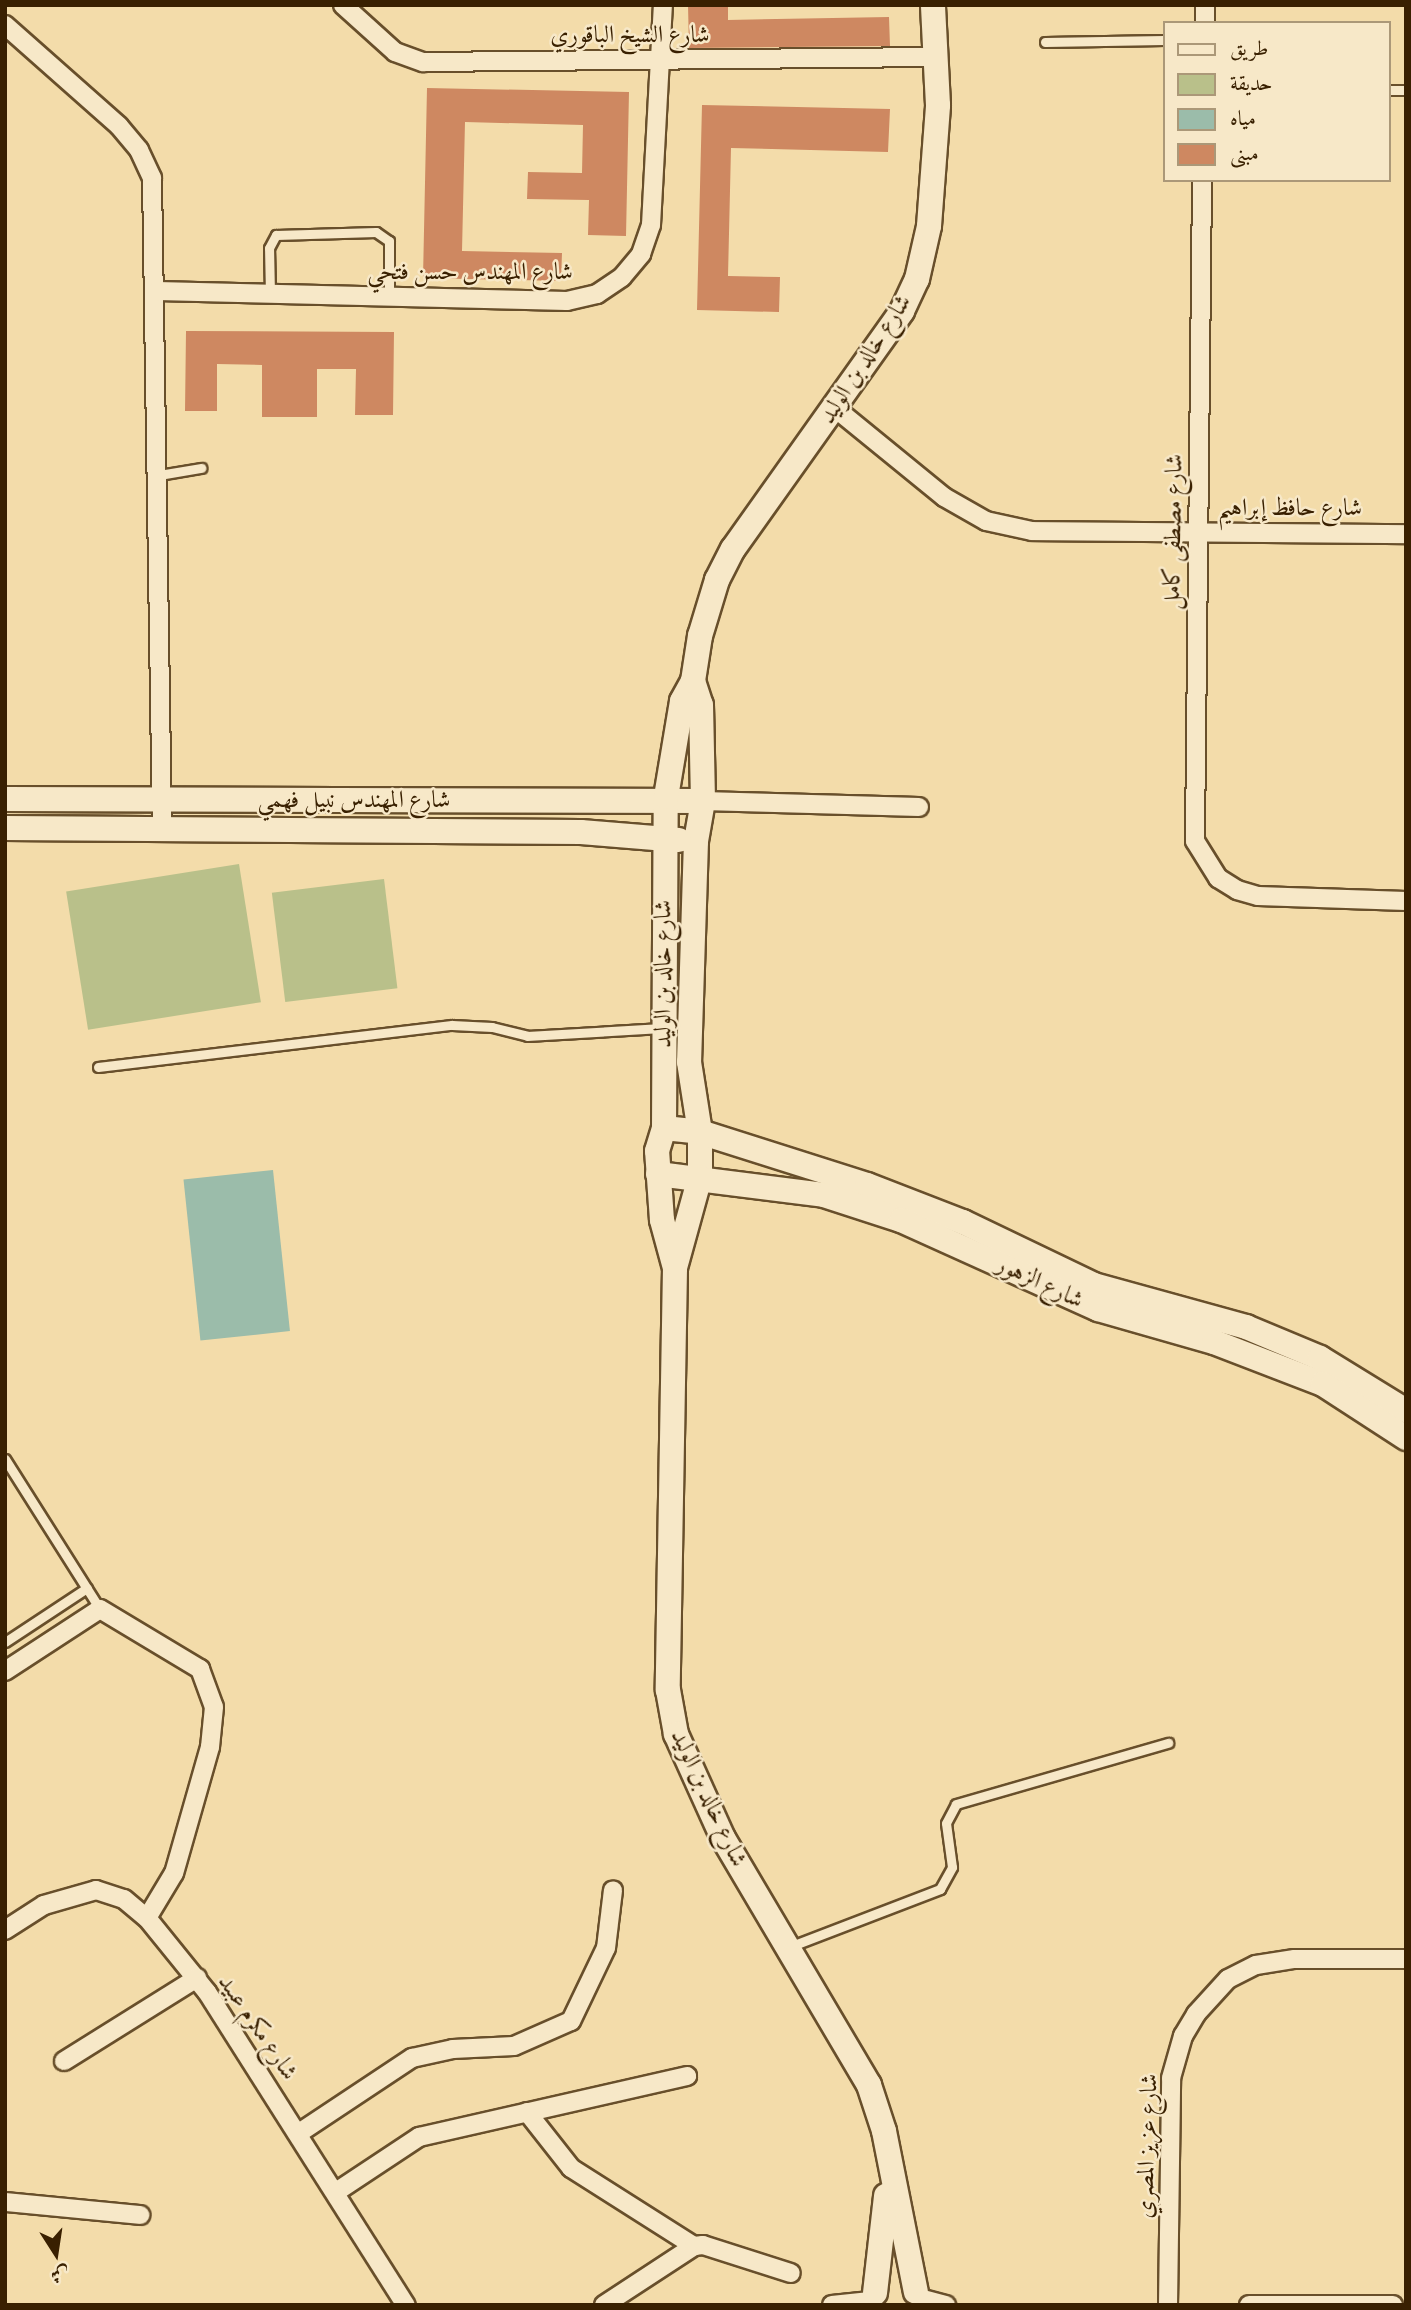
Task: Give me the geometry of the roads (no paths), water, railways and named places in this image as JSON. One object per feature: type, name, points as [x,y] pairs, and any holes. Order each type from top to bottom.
[{"type":"street","name":"شارع الشيخ الباقوري","points":[[343,5],[395,52],[422,62],[937,57]]},
{"type":"street","name":"شارع المهندس حسن فتحي","points":[[157,291],[567,301],[597,294],[622,277],[641,254],[651,225],[663,5]]},
{"type":"street","name":"شارع خالد بن الوليد","points":[[675,1268],[662,1220],[657,1151],[664,1128],[662,1028],[666,797],[682,701],[693,681],[708,607],[733,549],[902,311],[922,261],[929,226],[937,57],[933,5]]},
{"type":"street","points":[[5,25],[139,150],[152,178],[157,291],[162,829]]},
{"type":"street","name":"شارع مصطفى كامل","points":[[1202,182],[1193,819],[1204,861],[1218,878],[1258,895],[1406,901]]},
{"type":"street","name":"شارع حافظ إبراهيم","points":[[835,408],[944,497],[986,521],[1032,531],[1406,534]]},
{"type":"street","name":"شارع خالد بن الوليد","points":[[693,681],[701,705],[703,801],[696,841],[690,1062],[700,1132],[701,1177],[675,1268],[667,1690],[676,1734],[707,1804],[869,2085],[884,2131],[888,2167],[928,2300]]},
{"type":"street","name":"شارع المهندس نبيل فهمي","points":[[5,799],[598,801],[666,797],[703,801]]},
{"type":"street","points":[[703,801],[919,807]]},
{"type":"street","name":"شارع المهندس نبيل فهمي","points":[[5,828],[581,832],[696,841]]},
{"type":"street","name":"شارع الزهور","points":[[664,1128],[700,1132],[906,1199],[1094,1285],[1246,1327],[1320,1358],[1406,1411]]},
{"type":"street","name":"شارع الزهور","points":[[658,1174],[701,1177],[824,1195],[901,1220],[1098,1309],[1214,1342],[1322,1384],[1406,1438]]},
{"type":"street","points":[[5,1671],[100,1609],[200,1669],[214,1707],[210,1747],[179,1860],[147,1918]]},
{"type":"street","name":"شارع مكرم عبيد","points":[[5,1930],[44,1905],[96,1890],[124,1899],[147,1918],[197,1978],[299,2133],[406,2305]]},
{"type":"street","points":[[299,2133],[412,2058],[453,2049],[514,2046],[571,2021],[606,1948],[613,1890]]},
{"type":"street","name":"شارع عزيز المصري","points":[[1168,2305],[1171,2078],[1183,2036],[1196,2014],[1227,1979],[1256,1965],[1295,1959],[1406,1959]]},
{"type":"street","points":[[64,2061],[197,1978]]},
{"type":"street","points":[[336,2192],[419,2137],[687,2076]]},
{"type":"street","points":[[527,2112],[570,2168],[694,2246]]},
{"type":"street","name":"شارع خالد بن الوليد","points":[[870,2300],[888,2167]]},
{"type":"street","points":[[5,2202],[140,2215]]},
{"type":"street","points":[[604,2305],[694,2246],[703,2245],[792,2273]]},
{"type":"street","points":[[832,2305],[870,2300],[891,2286],[928,2300]]},
{"type":"street","points":[[1249,2305],[1393,2305]]},
{"type":"lane","points":[[1045,42],[1162,40]]},
{"type":"lane","points":[[270,294],[269,247],[276,235],[376,232],[389,241],[389,297]]},
{"type":"lane","points":[[159,475],[201,468]]},
{"type":"lane","points":[[97,1067],[452,1025],[492,1027],[527,1036],[662,1028]]},
{"type":"lane","points":[[5,1459],[100,1609]]},
{"type":"lane","points":[[5,1642],[87,1588]]},
{"type":"lane","points":[[788,1947],[940,1889],[953,1867],[946,1823],[956,1804],[1168,1743]]},
{"type":"water","points":[[273,1170],[290,1331],[200,1341],[183,1179]]}]
